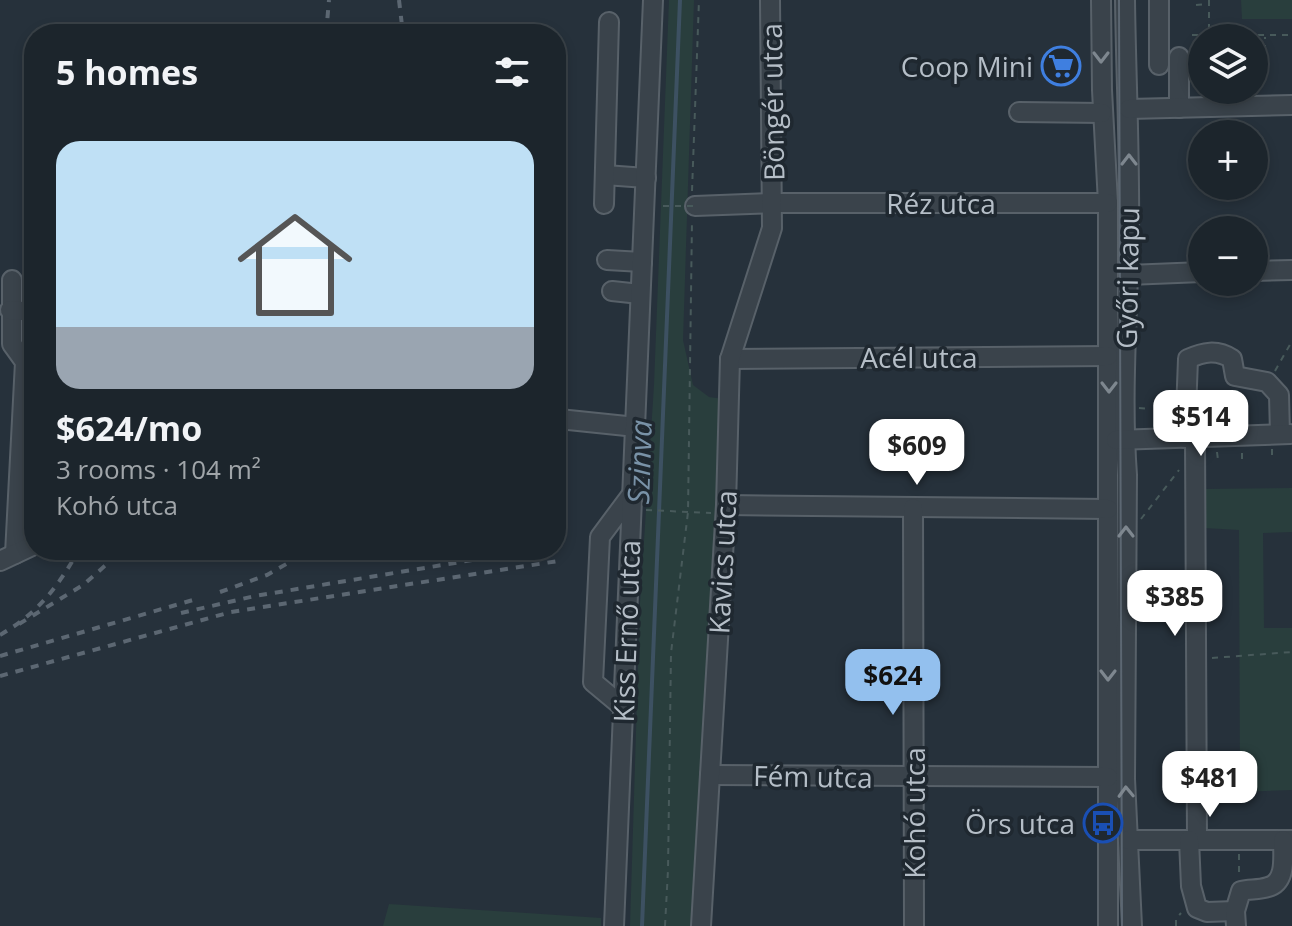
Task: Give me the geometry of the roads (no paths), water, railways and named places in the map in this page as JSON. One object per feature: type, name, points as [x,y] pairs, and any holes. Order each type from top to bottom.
[{"type":"street","name":"Kiss Ernő utca","points":[[614,926],[653,0]]},
{"type":"street","name":"Böngér utca","points":[[770,0],[774,203]]},
{"type":"street","name":"Győri kapu","points":[[1101,0],[1102,113],[1108,203],[1108,356],[1117,441],[1127,475],[1125,779],[1132,926]]},
{"type":"street","name":"Győri kapu","points":[[1108,926],[1108,509],[1117,441],[1128,275],[1129,109],[1125,0]]},
{"type":"street","points":[[1159,0],[1159,65]]},
{"type":"street","points":[[604,204],[609,22]]},
{"type":"street","points":[[1179,57],[1179,108]]},
{"type":"street","points":[[1129,109],[1292,105]]},
{"type":"street","points":[[1019,112],[1102,113]]},
{"type":"street","points":[[605,175],[646,178]]},
{"type":"street","name":"Réz utca","points":[[695,206],[774,203],[1108,203]]},
{"type":"street","name":"Kavics utca","points":[[701,926],[726,505],[730,359],[772,228],[774,203]]},
{"type":"street","points":[[607,260],[642,262]]},
{"type":"street","points":[[1268,271],[1292,270]]},
{"type":"street","points":[[1128,275],[1188,273]]},
{"type":"street","points":[[12,280],[12,344],[24,361]]},
{"type":"street","points":[[612,291],[640,294]]},
{"type":"street","points":[[10,310],[24,311]]},
{"type":"street","points":[[1117,441],[1192,442],[1286,434],[1279,395],[1267,382],[1235,376],[1232,359],[1223,353],[1202,353],[1188,359],[1192,442],[1193,840],[1191,886],[1197,908],[1207,912],[1237,911],[1241,891],[1276,884],[1283,872],[1288,840],[1193,840],[1128,840]]},
{"type":"street","name":"Acél utca","points":[[730,359],[1108,356]]},
{"type":"street","points":[[8,558],[24,374]]},
{"type":"street","points":[[566,420],[636,427]]},
{"type":"street","points":[[623,707],[593,682],[600,537],[632,494]]},
{"type":"street","points":[[726,505],[1108,509]]},
{"type":"street","name":"Kohó utca","points":[[913,508],[914,926]]},
{"type":"street","name":"Fém utca","points":[[710,775],[1108,777]]},
{"type":"waterway","name":"Szinva","points":[[642,926],[680,0]]},
{"type":"tram line","points":[[1119,0],[1122,926]]},
{"type":"railway","points":[[327,24],[329,0]]},
{"type":"railway","points":[[399,0],[402,24]]},
{"type":"railway","points":[[0,635],[25,618],[46,598],[73,560]]},
{"type":"railway","points":[[19,624],[83,585],[112,560]]},
{"type":"railway","points":[[220,592],[267,575],[293,560]]},
{"type":"railway","points":[[181,613],[255,596],[473,560]]},
{"type":"railway","points":[[0,676],[231,612],[558,561]]},
{"type":"railway","points":[[0,656],[193,600]]},
{"type":"place","name":"Coop Mini","points":[[1061,66]]},
{"type":"place","name":"Örs utca","points":[[1103,823]]}]
